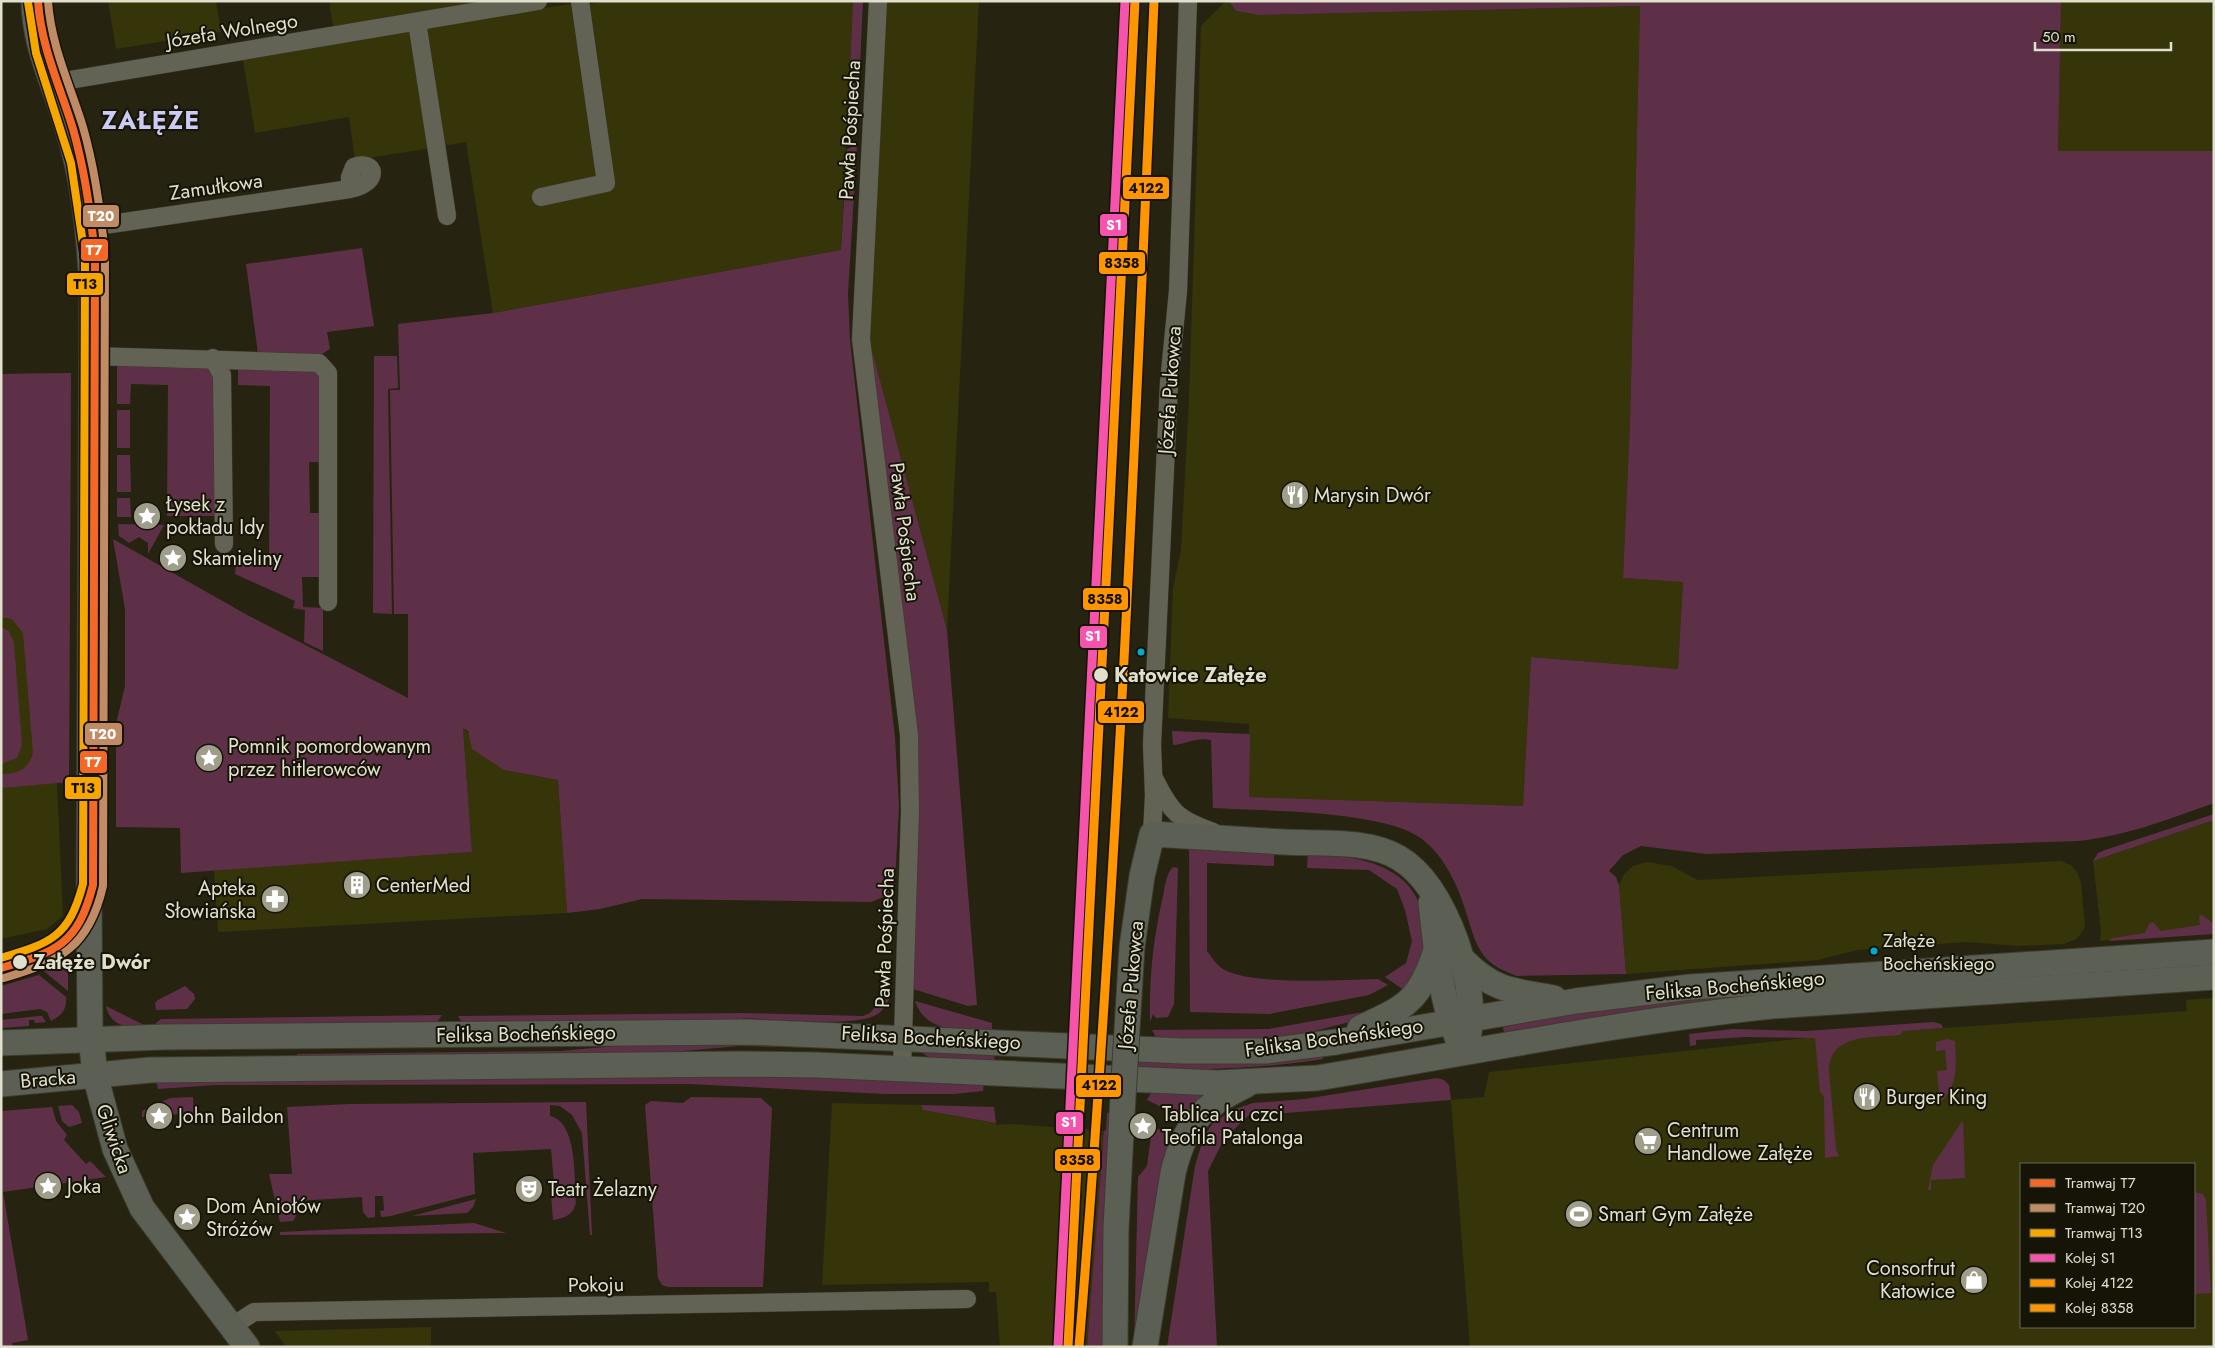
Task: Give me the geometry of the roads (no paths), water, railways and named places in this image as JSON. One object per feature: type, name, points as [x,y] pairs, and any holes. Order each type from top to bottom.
[{"type":"main road","name":"Gliwicka","points":[[34,1],[40,43],[68,127],[78,169],[88,226],[92,288],[92,724],[89,905],[91,1039],[95,1075],[100,1102],[115,1148],[142,1208],[247,1347]]},
{"type":"main road","points":[[1152,834],[1324,844],[1380,850],[1399,858],[1412,868],[1430,890],[1446,915],[1462,959],[1461,1020],[1464,1052]]},
{"type":"main road","name":"Józefa Pukowca","points":[[1115,1347],[1116,1228],[1128,1013],[1134,938],[1142,876],[1152,834]]},
{"type":"main road","points":[[1430,890],[1436,948],[1461,1020]]},
{"type":"main road","points":[[1336,1042],[1393,1013],[1409,1002],[1427,977],[1436,948]]},
{"type":"main road","name":"Feliksa Bocheńskiego","points":[[91,1039],[749,1032],[1230,1052],[1266,1051],[1336,1042],[1576,1002],[1690,988],[2214,952]]},
{"type":"main road","points":[[1462,959],[1477,974],[1494,985],[1507,990],[1576,1002]]},
{"type":"main road","name":"Feliksa Bocheńskiego","points":[[95,1075],[158,1070],[741,1064],[902,1068],[1148,1081],[1252,1082],[1317,1078],[1609,1027],[1772,1006],[2214,977]]},
{"type":"main road","name":"Bracka","points":[[1,1043],[91,1039]]},
{"type":"main road","name":"Bracka","points":[[1,1084],[95,1075]]},
{"type":"main road","points":[[1145,1347],[1179,1146],[1191,1125],[1208,1106],[1252,1082]]},
{"type":"street","name":"Józefa Wolnego","points":[[52,83],[538,1]]},
{"type":"street","points":[[541,197],[606,183],[580,1]]},
{"type":"street","name":"Pawła Pośpiecha","points":[[878,1],[861,340],[909,735],[910,812],[902,1068]]},
{"type":"street","name":"Józefa Pukowca","points":[[1152,834],[1154,779],[1152,745],[1168,392],[1178,291],[1183,198],[1188,1]]},
{"type":"street","points":[[417,22],[447,216]]},
{"type":"street","name":"Zamułkowa","points":[[88,226],[350,189]]},
{"type":"street","points":[[91,356],[213,358],[319,363],[328,373],[328,602]]},
{"type":"street","points":[[213,358],[222,375],[224,544]]},
{"type":"street","name":"Józefa Pukowca","points":[[1154,779],[1168,805],[1186,822],[1230,838]]},
{"type":"street","name":"Pokoju","points":[[231,1327],[254,1312],[966,1299]]},
{"type":"tram line","name":"T7","points":[[1,968],[37,957],[62,943],[80,921],[93,885],[95,257],[81,161],[73,129],[47,50],[38,1]]},
{"type":"tram line","name":"T20","points":[[4,978],[42,965],[70,949],[90,924],[103,886],[105,256],[91,159],[83,127],[57,50],[48,1]]},
{"type":"tram line","name":"T13","points":[[1,958],[33,948],[56,935],[71,916],[78,902],[83,884],[85,257],[71,163],[36,53],[28,2]]},
{"type":"rail line","name":"S1","points":[[1058,1347],[1125,1]]},
{"type":"rail line","name":"8358","points":[[1068,1347],[1135,1]]},
{"type":"rail line","name":"4122","points":[[1079,1347],[1104,1011],[1114,843],[1132,506],[1154,1]]},
{"type":"place","name":"Marysin Dwór","points":[[1295,495]]},
{"type":"place","name":"Łysek z pokładu Idy","points":[[147,516]]},
{"type":"place","name":"Skamieliny","points":[[173,558]]},
{"type":"place","name":"Katowice Załęże","points":[[1101,675]]},
{"type":"place","name":"Pomnik pomordowanym przez hitlerowców","points":[[209,758]]},
{"type":"place","name":"CenterMed","points":[[357,885]]},
{"type":"place","name":"Apteka Słowiańska","points":[[275,899]]},
{"type":"place","name":"Załęże Bocheńskiego","points":[[1874,951]]},
{"type":"place","name":"Załęże Dwór","points":[[20,962]]},
{"type":"place","name":"Burger King","points":[[1867,1097]]},
{"type":"place","name":"John Baildon","points":[[159,1116]]},
{"type":"place","name":"Tablica ku czci Teofila Patalonga","points":[[1143,1126]]},
{"type":"place","name":"Centrum Handlowe Załęże","points":[[1648,1141]]},
{"type":"place","name":"Joka","points":[[48,1186]]},
{"type":"place","name":"Teatr Żelazny","points":[[529,1189]]},
{"type":"place","name":"Smart Gym Załęże","points":[[1579,1214]]},
{"type":"place","name":"Dom Aniołów Stróżów","points":[[187,1217]]},
{"type":"place","name":"Consorfrut Katowice","points":[[1974,1280]]},
{"type":"district","name":"ZAŁĘŻE","points":[[151,120]]}]
